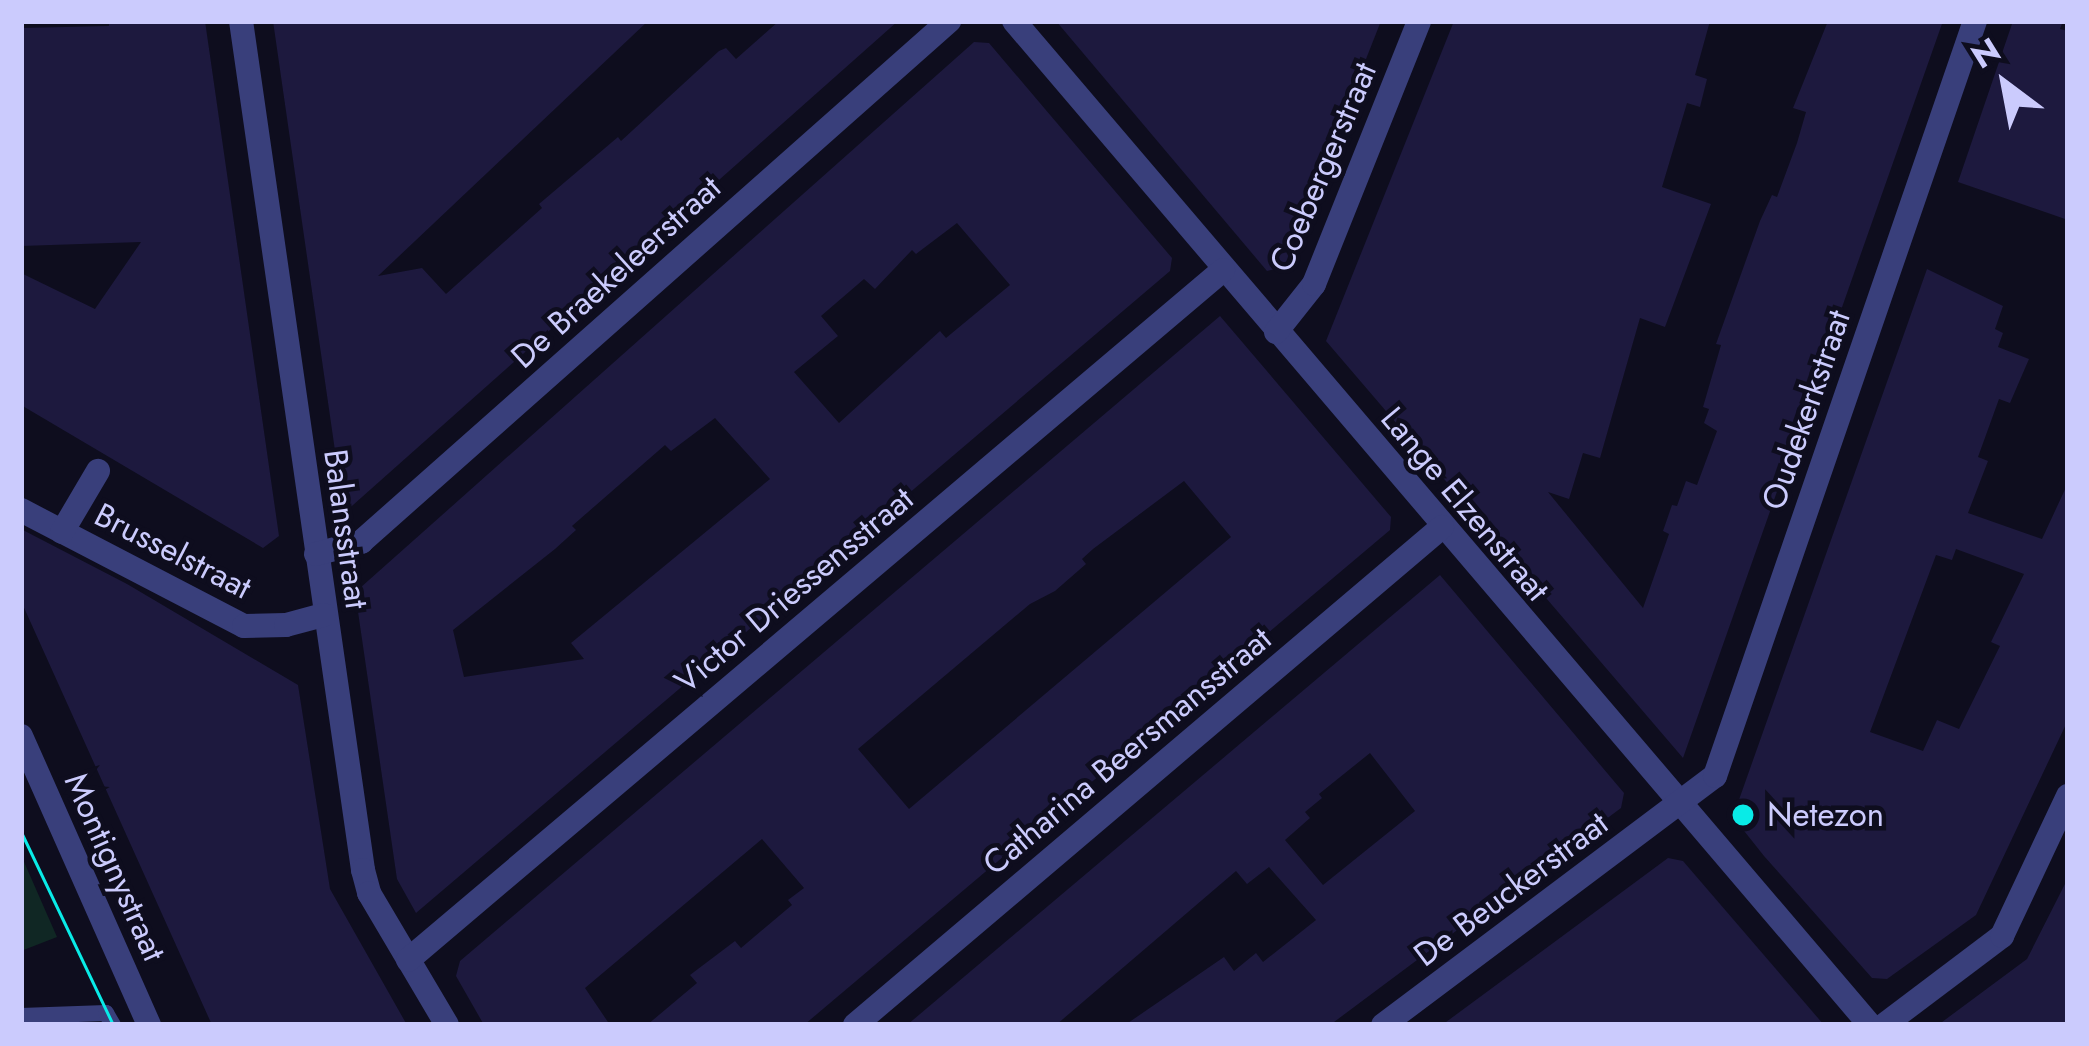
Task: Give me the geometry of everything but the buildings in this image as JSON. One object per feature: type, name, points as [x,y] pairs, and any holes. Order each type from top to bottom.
[{"type":"street","name":"Balansstraat","points":[[241,21],[362,871],[369,893],[447,1025]]},
{"type":"street","name":"De Braekeleerstraat","points":[[316,554],[361,542],[950,21]]},
{"type":"street","name":"Lange Elzenstraat","points":[[1015,21],[1678,806],[1870,1025]]},
{"type":"street","name":"Coebergerstraat","points":[[1276,332],[1314,284],[1419,21]]},
{"type":"street","name":"Oudekerkstraat","points":[[1678,806],[1715,776],[1975,21]]},
{"type":"street","name":"Victor Driessensstraat","points":[[408,961],[1223,270]]},
{"type":"street","name":"Brusselstraat","points":[[62,532],[98,471]]},
{"type":"street","name":"Brusselstraat","points":[[21,510],[244,626],[286,625],[324,615]]},
{"type":"street","name":"Catharina Beersmansstraat","points":[[855,1025],[1442,527]]},
{"type":"street","name":"Montignystraat","points":[[21,736],[149,1025]]},
{"type":"street","points":[[1884,1025],[2002,936],[2068,796]]},
{"type":"street","name":"De Beuckerstraat","points":[[1384,1025],[1678,806]]},
{"type":"lane","points":[[21,1016],[106,1013],[112,1025]]},
{"type":"green space","points":[[21,855],[57,937],[21,951]]},
{"type":"tram line","points":[[21,832],[113,1025]]},
{"type":"place","name":"Netezon","points":[[1743,815]]}]
